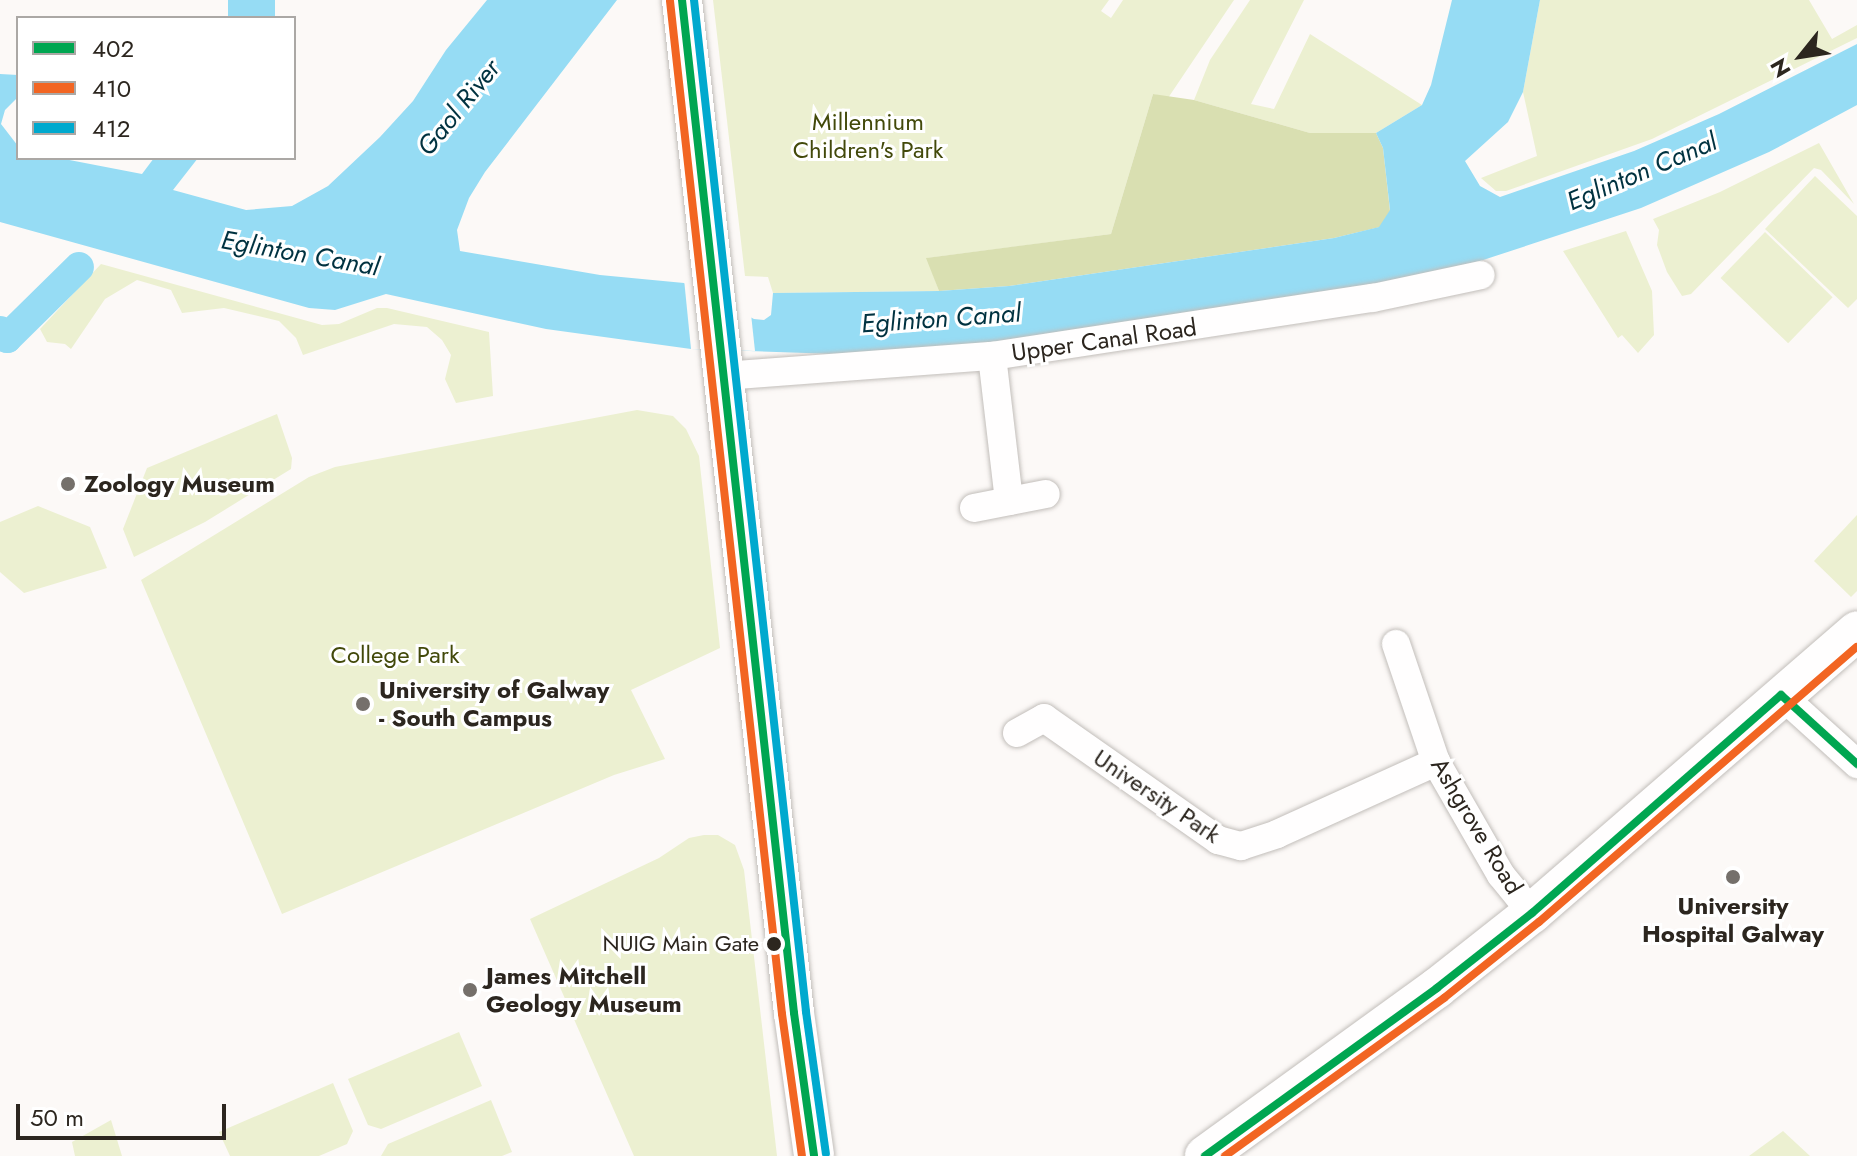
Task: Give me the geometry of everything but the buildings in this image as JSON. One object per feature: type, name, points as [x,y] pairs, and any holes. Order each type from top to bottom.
[{"type":"main road","points":[[682,0],[794,1013],[814,1156]]},
{"type":"main road","points":[[1205,1156],[1437,988],[1532,913],[1857,631]]},
{"type":"street","name":"Upper Canal Road","points":[[722,363],[992,356],[1357,301],[1481,275]]},
{"type":"street","points":[[992,356],[1009,501]]},
{"type":"street","points":[[974,508],[1046,494]]},
{"type":"street","name":"Ashgrove Road","points":[[1396,644],[1436,762],[1501,875],[1532,913]]},
{"type":"street","points":[[1781,695],[1857,764]]},
{"type":"street","name":"University Park","points":[[1017,733],[1044,718],[1218,840],[1241,846],[1277,834],[1436,762]]},
{"type":"green space","name":"Millennium Children's Park","points":[[713,0],[1109,0],[1101,11],[1111,18],[1123,0],[1234,0],[1168,98],[1153,94],[1111,234],[927,258],[939,291],[773,293],[768,277],[745,276]]},
{"type":"green space","points":[[1250,0],[1304,0],[1251,104],[1274,109],[1310,34],[1422,105],[1376,133],[1336,135],[1310,133],[1194,100],[1210,60]]},
{"type":"green space","points":[[1540,0],[1809,0],[1832,39],[1857,25],[1857,38],[1652,139],[1506,191],[1496,191],[1481,178],[1537,156],[1523,92]]},
{"type":"green space","points":[[1153,94],[1194,100],[1310,133],[1376,133],[1383,148],[1390,211],[1380,227],[1334,238],[1009,286],[939,291],[926,258],[1111,234]]},
{"type":"green space","points":[[1819,143],[1854,204],[1821,170],[1814,168],[1691,294],[1682,296],[1667,272],[1657,245],[1659,230],[1653,219],[1720,192]]},
{"type":"green space","points":[[1815,176],[1857,216],[1857,299],[1848,308],[1765,229]]},
{"type":"green space","points":[[1626,231],[1652,291],[1654,335],[1638,353],[1622,335],[1618,338],[1563,251]]},
{"type":"green space","points":[[1765,232],[1833,297],[1788,343],[1721,278]]},
{"type":"green space","points":[[101,264],[322,325],[339,324],[377,308],[387,308],[489,332],[493,396],[456,403],[445,379],[451,355],[442,340],[427,327],[394,324],[303,355],[296,338],[279,321],[224,308],[182,313],[171,290],[137,280],[105,299],[71,349],[65,344],[47,342],[40,329]]},
{"type":"green space","name":"College Park","points":[[637,410],[673,416],[686,429],[699,456],[720,648],[631,690],[665,759],[614,775],[282,914],[141,580],[309,477],[335,467]]},
{"type":"green space","points":[[277,414],[292,458],[291,469],[205,522],[134,557],[123,529],[147,468]]},
{"type":"green space","points":[[38,506],[90,527],[107,568],[24,593],[0,572],[0,522]]},
{"type":"green space","points":[[1857,515],[1857,591],[1851,597],[1814,561]]},
{"type":"green space","points":[[718,835],[735,845],[744,870],[777,1156],[634,1156],[530,919],[659,858],[689,838]]},
{"type":"green space","points":[[459,1032],[482,1086],[381,1129],[368,1125],[348,1079]]},
{"type":"green space","points":[[333,1083],[353,1131],[347,1144],[319,1156],[230,1156],[219,1132]]},
{"type":"green space","points":[[491,1100],[512,1152],[502,1156],[381,1156],[388,1144]]},
{"type":"green space","points":[[111,1120],[122,1156],[75,1156],[72,1142]]},
{"type":"green space","points":[[1783,1131],[1810,1156],[1749,1156]]},
{"type":"water","points":[[228,0],[275,0],[275,16],[228,16]]},
{"type":"water","points":[[487,0],[617,0],[485,172],[469,198],[457,230],[460,251],[600,275],[684,283],[754,319],[764,320],[771,315],[773,293],[939,291],[1009,286],[1334,238],[1379,227],[1390,210],[1383,148],[1376,133],[1422,105],[1431,85],[1452,0],[1540,0],[1523,92],[1508,122],[1465,161],[1480,186],[1500,197],[1634,151],[1719,114],[1857,44],[1857,105],[1769,152],[1641,208],[1465,266],[1371,288],[974,347],[864,355],[691,349],[546,329],[386,294],[335,310],[309,308],[0,222],[0,74],[16,75],[16,99],[5,110],[1,124],[16,143],[16,160],[69,160],[142,174],[152,160],[196,160],[173,190],[246,210],[292,206],[328,186],[413,101],[446,50]]},
{"type":"pier","points":[[684,279],[751,314],[755,351],[691,349]]},
{"type":"waterway","points":[[0,331],[7,338],[79,267]]},
{"type":"transit line","name":"402","points":[[682,0],[794,1013],[814,1156]]},
{"type":"transit line","name":"412","points":[[694,0],[806,1012],[826,1154]]},
{"type":"transit line","name":"410","points":[[670,1],[782,1014],[802,1156]]},
{"type":"transit line","name":"410","points":[[1225,1156],[1444,998],[1539,922],[1857,647]]},
{"type":"transit line","name":"402","points":[[1781,695],[1857,764]]},
{"type":"transit line","name":"402","points":[[1205,1156],[1437,988],[1532,913],[1781,695]]},
{"type":"place","name":"Zoology Museum","points":[[68,484]]},
{"type":"place","name":"University of Galway - South Campus","points":[[363,704]]},
{"type":"place","name":"University Hospital Galway","points":[[1733,877]]},
{"type":"place","name":"NUIG Main Gate","points":[[774,944]]},
{"type":"place","name":"James Mitchell Geology Museum","points":[[470,990]]},
{"type":"water label","name":"Gaol River","points":[[459,108]]},
{"type":"water label","name":"Eglinton Canal","points":[[1642,172]]},
{"type":"water label","name":"Eglinton Canal","points":[[300,254]]},
{"type":"water label","name":"Eglinton Canal","points":[[941,319]]}]
